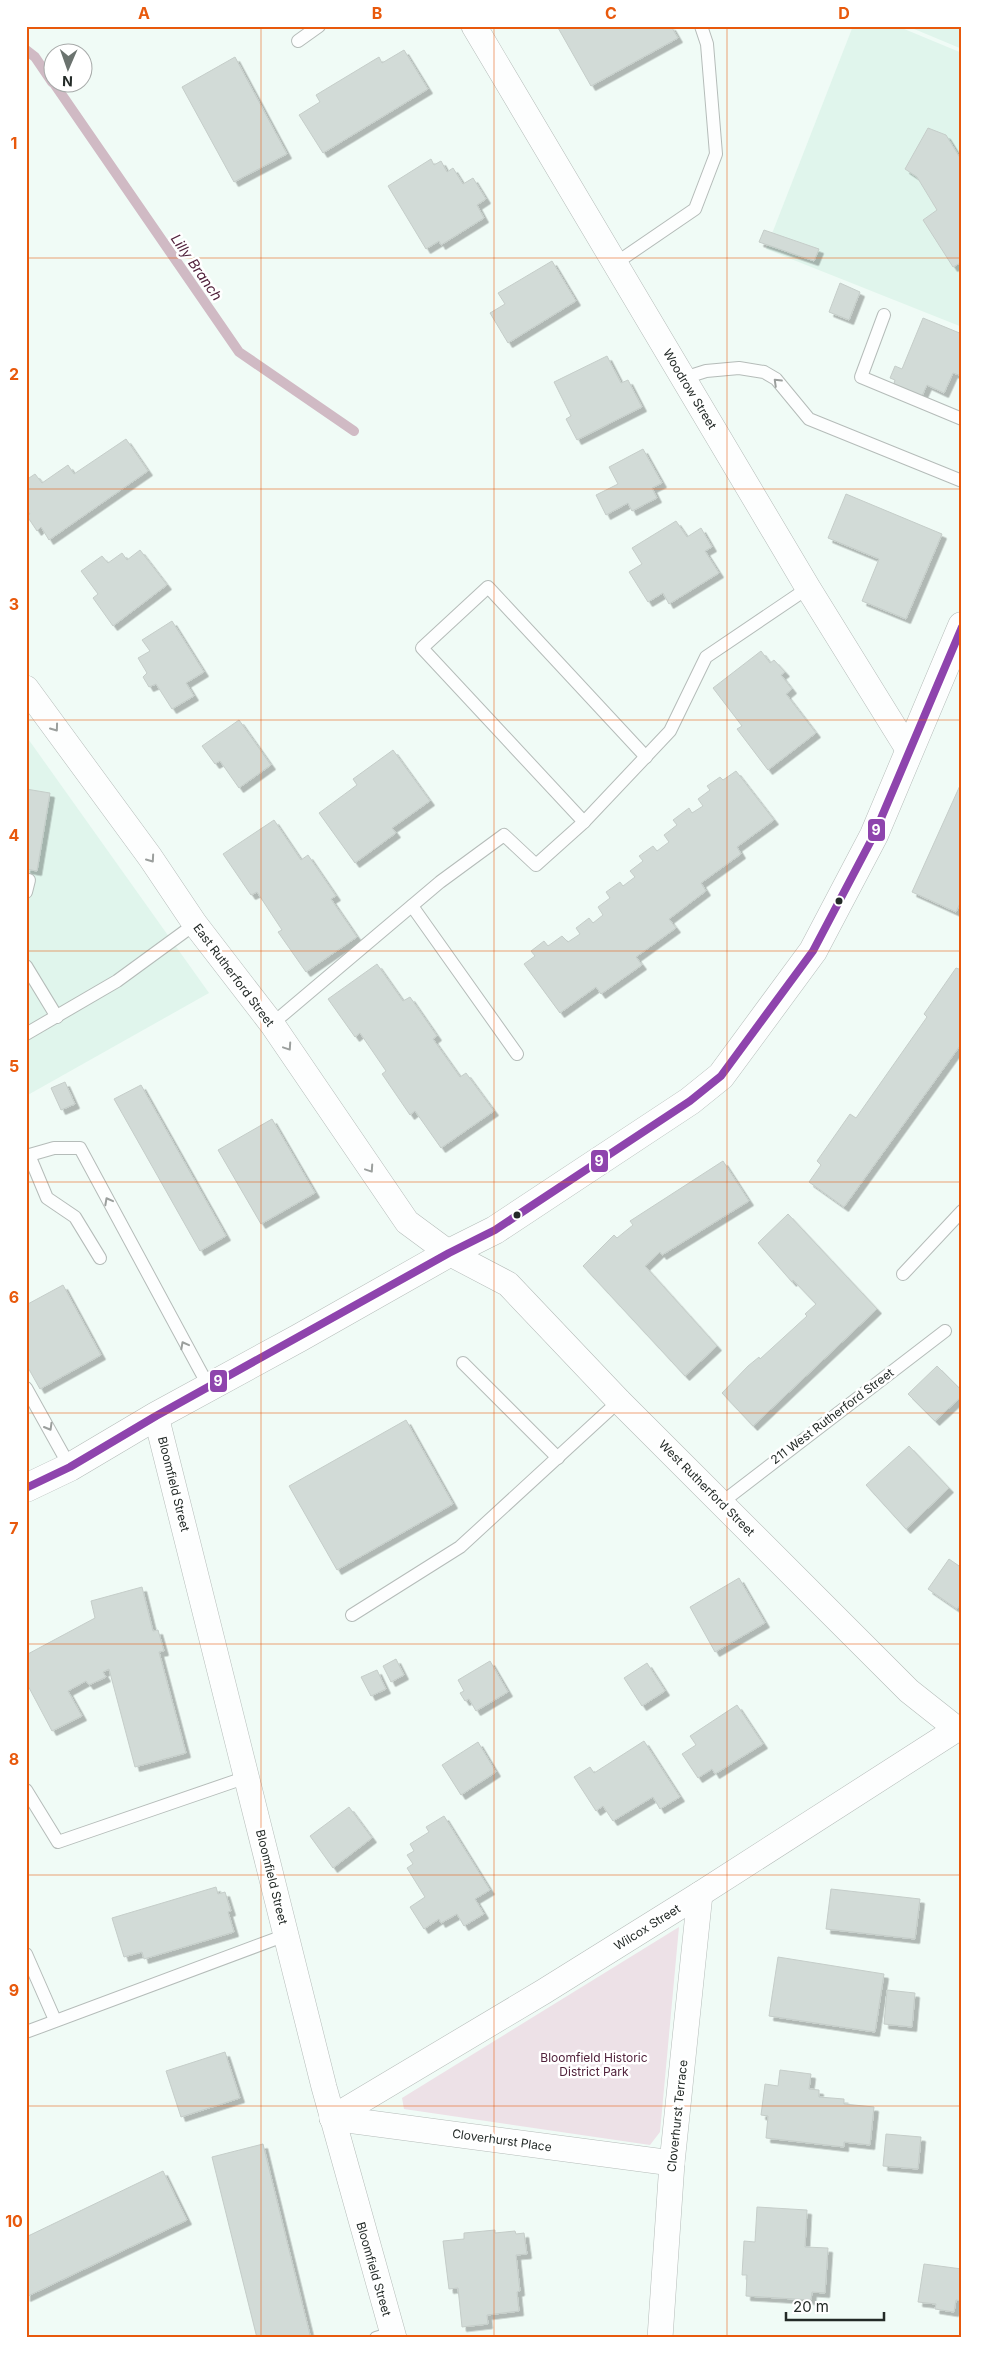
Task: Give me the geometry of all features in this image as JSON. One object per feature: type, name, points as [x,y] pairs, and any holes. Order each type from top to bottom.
[{"type":"main road","points":[[26,1488],[70,1467],[156,1416],[448,1253],[495,1230],[690,1101],[721,1076],[813,951],[874,835],[962,626]]},
{"type":"street","name":"Woodrow Street","points":[[474,26],[808,588],[909,750]]},
{"type":"street","name":"East Rutherford Street","points":[[26,688],[150,857],[195,924],[272,1024],[407,1222],[448,1253]]},
{"type":"street","name":"West Rutherford Street","points":[[448,1253],[508,1284],[619,1401],[909,1690],[959,1729]]},
{"type":"street","name":"Bloomfield Street","points":[[156,1416],[387,2336]]},
{"type":"street","name":"Wilcox Street","points":[[332,2118],[543,1992],[959,1729]]},
{"type":"street","name":"Cloverhurst Terrace","points":[[660,2338],[672,2163],[700,1894]]},
{"type":"street","name":"Cloverhurst Place","points":[[332,2118],[672,2163]]},
{"type":"lane","points":[[298,41],[318,26]]},
{"type":"lane","points":[[616,263],[694,209],[716,154],[707,44],[701,26]]},
{"type":"lane","points":[[884,315],[861,378],[962,419]]},
{"type":"lane","points":[[684,378],[706,371],[739,368],[764,372],[776,379],[809,419],[962,481]]},
{"type":"lane","points":[[584,822],[422,648],[488,586],[646,757]]},
{"type":"lane","points":[[272,1024],[412,906],[504,835],[536,865],[584,822],[670,731],[706,657],[808,588]]},
{"type":"lane","points":[[412,906],[518,1054]]},
{"type":"lane","points":[[26,1034],[117,981],[195,924]]},
{"type":"lane","points":[[26,966],[57,1017]]},
{"type":"lane","points":[[100,1258],[75,1217],[47,1198],[28,1155],[54,1148],[80,1148],[208,1387]]},
{"type":"lane","points":[[903,1274],[962,1211]]},
{"type":"lane","name":"211 West Rutherford Street","points":[[721,1503],[945,1331]]},
{"type":"lane","points":[[463,1363],[558,1458]]},
{"type":"lane","points":[[26,1388],[70,1467]]},
{"type":"lane","points":[[352,1615],[460,1547],[619,1401]]},
{"type":"lane","points":[[26,1790],[58,1842],[247,1777]]},
{"type":"lane","points":[[26,2032],[286,1935]]},
{"type":"lane","points":[[26,1954],[55,2020]]},
{"type":"shaded area","points":[[853,26],[897,26],[962,53],[962,327],[766,249]]},
{"type":"shaded area","points":[[907,26],[962,26],[962,49]]},
{"type":"shaded area","points":[[26,736],[209,993],[26,1096]]},
{"type":"green space","name":"Bloomfield Historic District Park","points":[[679,1927],[660,2132],[650,2145],[404,2109],[402,2098]]},
{"type":"building","points":[[557,26],[671,26],[678,38],[591,86]]},
{"type":"building","points":[[404,50],[428,89],[323,153],[299,115],[320,102],[316,95],[379,57],[382,63]]},
{"type":"building","points":[[235,57],[287,154],[234,182],[182,87]]},
{"type":"building","points":[[928,128],[946,135],[962,161],[962,262],[953,267],[923,220],[937,210],[917,177],[905,169]]},
{"type":"building","points":[[431,159],[434,165],[441,161],[447,172],[453,168],[463,184],[473,178],[486,199],[477,205],[484,218],[441,245],[439,241],[426,249],[388,186]]},
{"type":"building","points":[[764,230],[819,249],[814,261],[759,242]]},
{"type":"building","points":[[552,261],[576,301],[508,343],[490,313],[505,304],[498,293]]},
{"type":"building","points":[[840,283],[860,292],[849,320],[829,312]]},
{"type":"building","points":[[923,318],[962,334],[960,350],[962,351],[962,376],[953,373],[944,393],[927,385],[922,396],[894,384],[895,380],[890,378],[895,366],[902,369]]},
{"type":"building","points":[[607,356],[621,383],[628,380],[642,407],[577,440],[566,419],[571,416],[554,382]]},
{"type":"building","points":[[126,439],[148,471],[49,540],[41,527],[37,531],[27,516],[30,514],[26,509],[26,480],[35,474],[42,483],[68,465],[74,474]]},
{"type":"building","points":[[643,449],[662,483],[652,488],[657,498],[632,511],[628,503],[606,515],[596,495],[618,484],[609,467]]},
{"type":"building","points":[[846,494],[942,534],[906,619],[862,601],[879,559],[828,538]]},
{"type":"building","points":[[676,521],[687,537],[701,528],[712,547],[705,551],[719,573],[669,604],[663,593],[648,602],[629,572],[642,564],[632,548]]},
{"type":"building","points":[[140,550],[167,585],[113,626],[93,598],[98,594],[81,571],[102,556],[108,563],[122,553],[127,560]]},
{"type":"building","points":[[172,621],[204,672],[186,683],[194,696],[172,709],[156,684],[149,687],[143,677],[147,673],[138,658],[150,651],[142,640]]},
{"type":"building","points":[[761,651],[770,663],[774,660],[785,672],[781,675],[792,689],[786,694],[816,733],[768,770],[737,729],[742,726],[713,688]]},
{"type":"building","points":[[239,720],[271,765],[239,788],[220,761],[215,764],[202,746]]},
{"type":"building","points":[[393,750],[430,801],[392,828],[396,833],[355,863],[319,813],[357,785],[353,779]]},
{"type":"building","points":[[736,771],[774,820],[737,847],[741,854],[701,883],[706,891],[669,919],[676,928],[636,957],[642,965],[601,994],[596,987],[560,1013],[524,964],[535,956],[531,951],[544,941],[548,946],[562,936],[568,942],[580,934],[576,928],[589,918],[593,923],[603,915],[598,907],[610,898],[606,892],[620,882],[623,886],[635,877],[630,871],[643,861],[639,856],[653,846],[657,851],[669,842],[664,835],[677,825],[673,820],[689,808],[692,813],[703,806],[698,799],[710,790],[707,786],[720,777],[723,780]]},
{"type":"building","points":[[962,781],[962,899],[956,912],[912,892]]},
{"type":"building","points":[[26,789],[50,793],[37,871],[26,869]]},
{"type":"building","points":[[274,820],[301,860],[308,855],[336,896],[331,899],[357,937],[306,972],[278,932],[282,930],[257,892],[251,895],[223,854]]},
{"type":"building","points":[[377,964],[403,1001],[410,997],[437,1036],[433,1039],[460,1077],[466,1073],[494,1111],[441,1148],[415,1111],[410,1115],[382,1074],[386,1071],[360,1033],[355,1037],[328,999]]},
{"type":"building","points":[[956,968],[962,970],[962,1043],[844,1207],[809,1182],[821,1165],[817,1161],[850,1114],[856,1118],[927,1017],[924,1014]]},
{"type":"building","points":[[65,1082],[75,1104],[61,1110],[51,1088]]},
{"type":"building","points":[[141,1085],[226,1236],[200,1251],[114,1099]]},
{"type":"building","points":[[272,1119],[315,1193],[261,1224],[218,1150]]},
{"type":"building","points":[[723,1161],[749,1201],[662,1255],[660,1252],[645,1266],[717,1346],[685,1376],[583,1266],[614,1235],[617,1238],[633,1225],[630,1221]]},
{"type":"building","points":[[788,1214],[877,1309],[753,1426],[722,1393],[748,1366],[759,1357],[760,1359],[807,1316],[805,1314],[816,1304],[793,1280],[792,1282],[758,1243]]},
{"type":"building","points":[[63,1285],[101,1355],[40,1389],[26,1364],[26,1305]]},
{"type":"building","points":[[937,1366],[962,1391],[962,1396],[935,1421],[908,1394]]},
{"type":"building","points":[[406,1420],[453,1504],[337,1570],[289,1486]]},
{"type":"building","points":[[909,1446],[949,1488],[906,1529],[866,1485]]},
{"type":"building","points":[[949,1559],[962,1568],[962,1602],[957,1609],[928,1589]]},
{"type":"building","points":[[739,1578],[765,1623],[715,1652],[690,1607]]},
{"type":"building","points":[[142,1587],[153,1631],[158,1630],[164,1651],[159,1652],[186,1753],[135,1767],[109,1669],[103,1672],[106,1677],[89,1685],[86,1681],[68,1691],[82,1716],[52,1731],[26,1682],[26,1655],[95,1618],[91,1601]]},
{"type":"building","points":[[396,1659],[404,1675],[391,1682],[383,1666]]},
{"type":"building","points":[[490,1661],[508,1692],[476,1711],[469,1699],[465,1701],[460,1693],[464,1691],[458,1680]]},
{"type":"building","points":[[647,1663],[665,1691],[642,1706],[624,1678]]},
{"type":"building","points":[[377,1670],[386,1689],[371,1696],[361,1677]]},
{"type":"building","points":[[737,1705],[763,1744],[715,1774],[712,1769],[698,1778],[682,1754],[696,1745],[690,1736]]},
{"type":"building","points":[[644,1741],[680,1797],[660,1809],[653,1797],[613,1821],[603,1806],[596,1811],[574,1777],[590,1767],[594,1773]]},
{"type":"building","points":[[478,1742],[496,1772],[461,1795],[442,1765]]},
{"type":"building","points":[[349,1807],[372,1838],[333,1868],[310,1836]]},
{"type":"building","points":[[444,1816],[490,1890],[475,1899],[484,1914],[464,1926],[457,1914],[441,1923],[439,1919],[424,1929],[410,1907],[425,1897],[407,1868],[413,1864],[407,1855],[414,1851],[410,1844],[429,1832],[426,1827]]},
{"type":"building","points":[[216,1887],[218,1894],[225,1892],[231,1911],[228,1912],[234,1932],[144,1959],[142,1952],[124,1957],[112,1918]]},
{"type":"building","points":[[831,1889],[920,1899],[915,1939],[826,1929]]},
{"type":"building","points":[[778,1957],[884,1974],[875,2032],[769,2016]]},
{"type":"building","points":[[887,1990],[915,1993],[912,2027],[884,2024]]},
{"type":"building","points":[[225,2052],[240,2098],[181,2117],[166,2071]]},
{"type":"building","points":[[780,2070],[811,2074],[809,2089],[819,2090],[819,2097],[844,2099],[844,2104],[874,2107],[870,2145],[844,2142],[844,2147],[766,2138],[768,2116],[761,2115],[765,2084],[778,2086]]},
{"type":"building","points":[[886,2134],[921,2137],[918,2169],[883,2166]]},
{"type":"building","points":[[263,2144],[310,2335],[299,2338],[257,2338],[212,2157]]},
{"type":"building","points":[[163,2171],[187,2220],[26,2297],[26,2237]]},
{"type":"building","points":[[757,2207],[807,2210],[805,2247],[828,2248],[825,2293],[812,2292],[811,2300],[746,2296],[747,2275],[742,2275],[744,2241],[755,2242]]},
{"type":"building","points":[[495,2230],[495,2233],[515,2231],[516,2234],[524,2233],[527,2254],[516,2255],[520,2291],[517,2292],[519,2311],[487,2315],[488,2324],[462,2327],[458,2288],[449,2289],[443,2241],[464,2239],[464,2233]]},
{"type":"building","points":[[924,2264],[962,2269],[962,2301],[956,2300],[954,2312],[935,2309],[936,2304],[918,2302]]},
{"type":"waterway","name":"Lilly Branch","points":[[26,50],[35,57],[42,67]]},
{"type":"waterway","name":"Lilly Branch","points":[[60,92],[239,352],[354,431]]},
{"type":"transit line","name":"9","points":[[26,1488],[70,1467],[156,1416],[449,1253],[495,1230],[690,1101],[721,1076],[813,951],[874,835],[962,627]]}]
